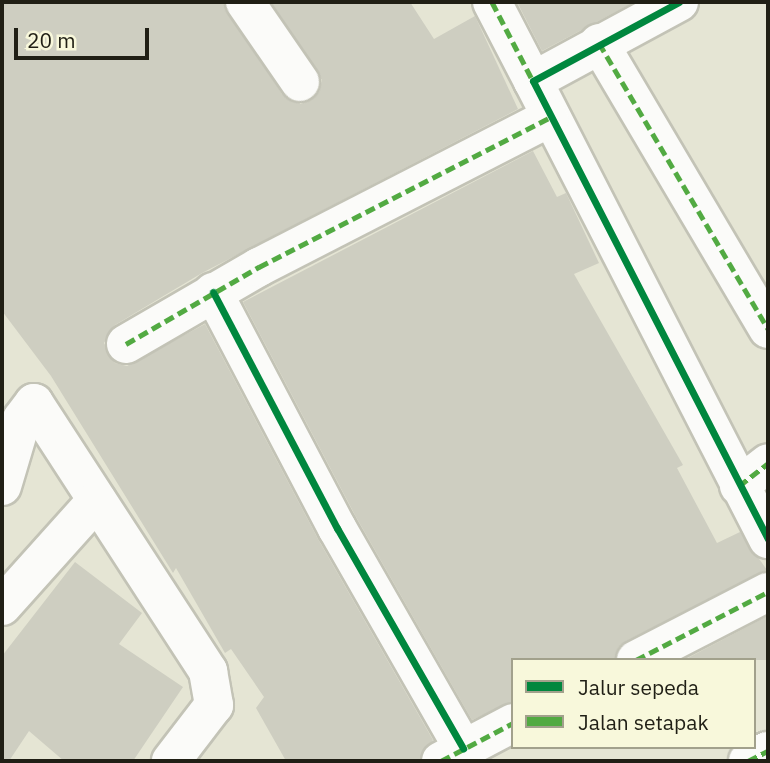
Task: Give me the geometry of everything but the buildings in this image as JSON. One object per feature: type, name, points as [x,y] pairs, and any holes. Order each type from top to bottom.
[{"type":"street","points":[[245,2],[300,82]]},
{"type":"street","points":[[492,2],[549,118],[768,539]]},
{"type":"street","points":[[533,81],[679,2]]},
{"type":"street","points":[[599,43],[768,329]]},
{"type":"street","points":[[126,344],[213,292],[549,118]]},
{"type":"street","points":[[213,292],[452,755],[511,724]]},
{"type":"street","points":[[2,486],[22,419],[34,403],[214,687],[208,719],[171,761]]},
{"type":"street","points":[[739,486],[768,463]]},
{"type":"street","points":[[2,606],[97,500]]},
{"type":"street","points":[[640,658],[768,592]]},
{"type":"street","points":[[748,761],[768,751]]},
{"type":"marked path","points":[[492,2],[533,81]]},
{"type":"marked path","points":[[599,43],[768,329]]},
{"type":"marked path","points":[[126,344],[259,267],[549,118]]},
{"type":"marked path","points":[[739,486],[768,463]]},
{"type":"marked path","points":[[640,658],[768,592]]},
{"type":"marked path","points":[[441,761],[511,724]]},
{"type":"marked path","points":[[748,761],[768,751]]},
{"type":"cycle path","points":[[679,2],[533,81],[768,539]]},
{"type":"cycle path","points":[[213,292],[337,528],[463,748]]}]
